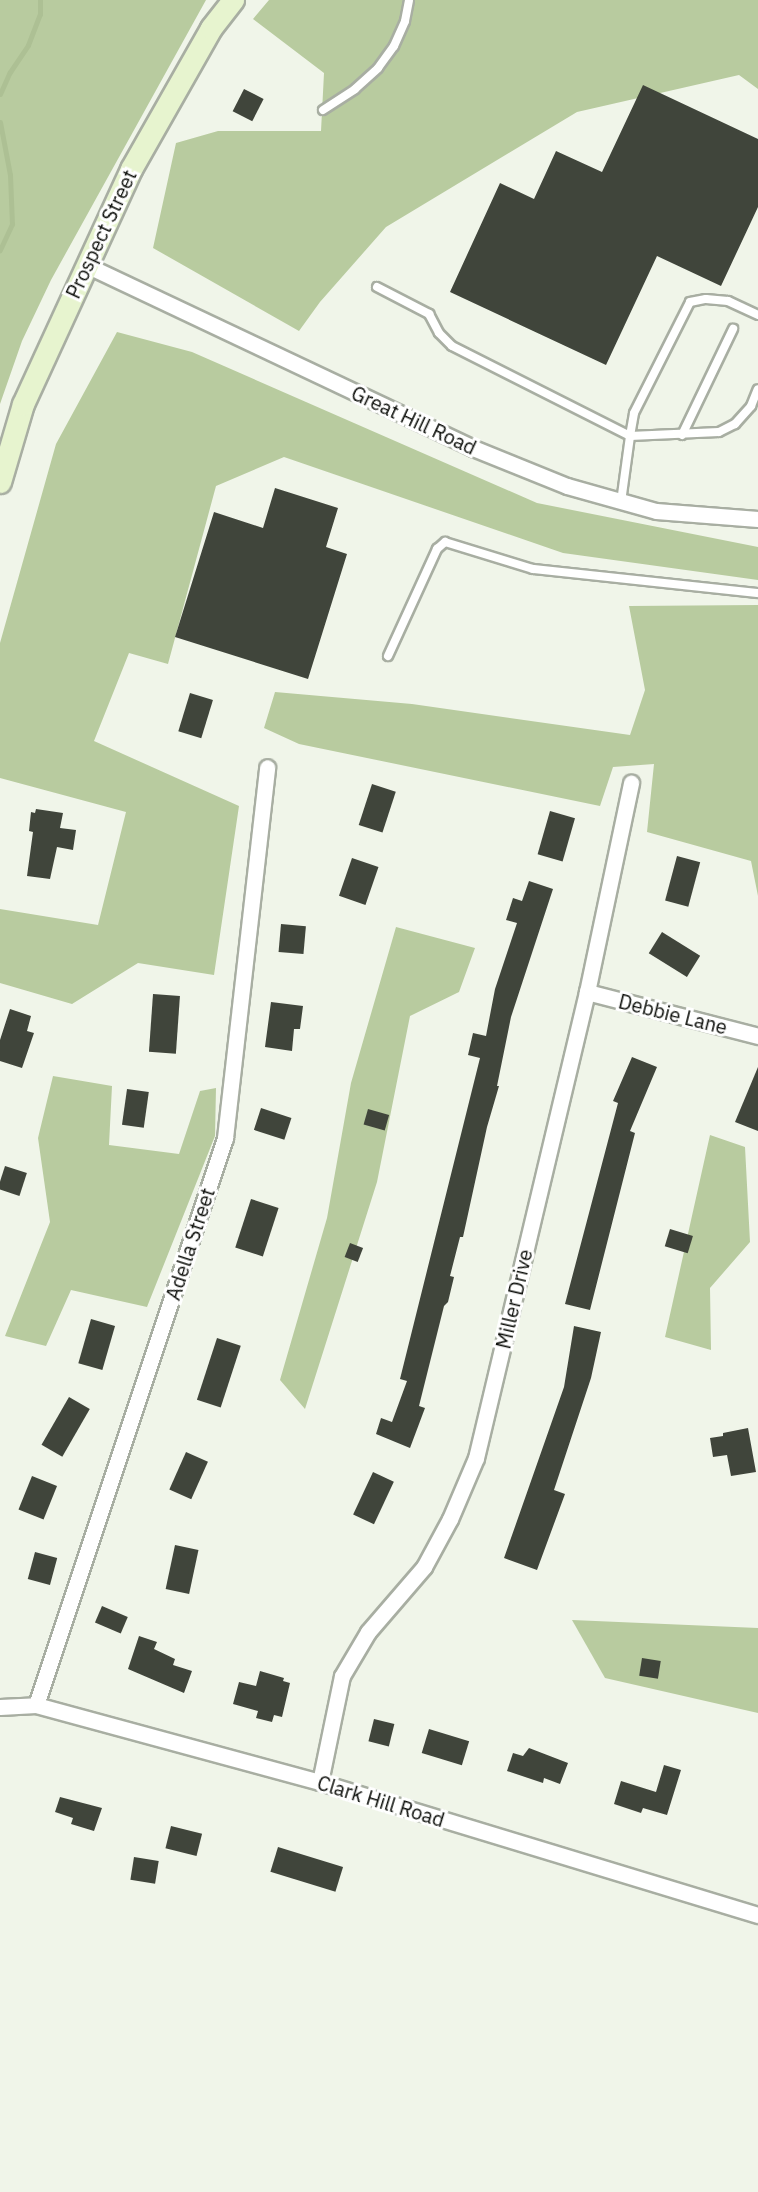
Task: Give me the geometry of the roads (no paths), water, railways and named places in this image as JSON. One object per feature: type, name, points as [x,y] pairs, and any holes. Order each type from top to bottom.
[{"type":"main road","name":"Prospect Street","points":[[0,483],[23,404],[130,169],[211,28],[232,0]]},
{"type":"street","name":"Great Hill Road","points":[[86,265],[473,448],[567,486],[657,511],[758,519]]},
{"type":"street","name":"Adella Street","points":[[36,1705],[225,1138],[267,767]]},
{"type":"street","name":"Miller Drive","points":[[320,1782],[342,1676],[368,1632],[424,1567],[450,1519],[476,1458],[587,992],[631,783]]},
{"type":"street","name":"Debbie Lane","points":[[587,992],[758,1036]]},
{"type":"street","name":"Clark Hill Road","points":[[0,1707],[36,1705],[320,1782],[758,1915]]},
{"type":"lane","points":[[323,110],[355,89],[378,68],[394,46],[405,21],[409,0]]},
{"type":"lane","points":[[377,287],[429,314],[439,333],[452,346],[630,436],[719,432],[735,424],[751,406],[758,389]]},
{"type":"lane","points":[[621,502],[634,413],[690,302],[706,298],[728,301],[758,315]]},
{"type":"lane","points":[[682,435],[733,329]]},
{"type":"lane","points":[[388,656],[437,549],[445,542],[533,569],[758,592]]},
{"type":"waterway","points":[[0,94],[10,72],[28,45],[40,14],[40,0]]},
{"type":"waterway","points":[[0,122],[10,175],[12,224],[0,250]]}]
